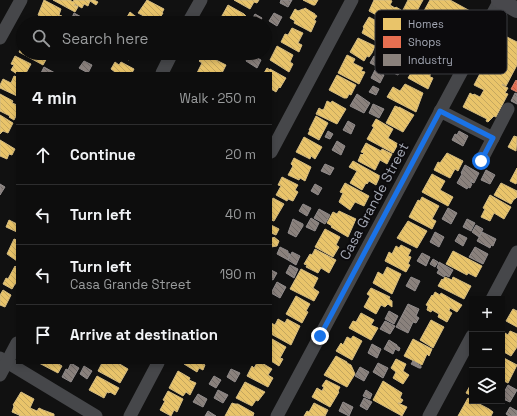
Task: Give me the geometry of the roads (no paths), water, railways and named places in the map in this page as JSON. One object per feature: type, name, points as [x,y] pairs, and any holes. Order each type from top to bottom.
[{"type":"main road","points":[[499,0],[517,10]]},
{"type":"street","points":[[0,38],[21,0]]},
{"type":"street","points":[[192,16],[201,0]]},
{"type":"street","points":[[272,150],[352,0]]},
{"type":"street","name":"Casa Grande Street","points":[[494,10],[499,0]]},
{"type":"street","points":[[162,72],[168,60]]},
{"type":"street","name":"Casa Grande Street","points":[[277,416],[460,74]]},
{"type":"street","points":[[481,161],[508,109]]},
{"type":"street","points":[[440,111],[493,138]]},
{"type":"street","points":[[494,296],[517,252]]},
{"type":"street","points":[[429,416],[469,342]]},
{"type":"street","points":[[0,375],[4,360],[16,345]]},
{"type":"street","points":[[4,360],[96,416]]},
{"type":"street","points":[[130,416],[157,364]]}]
